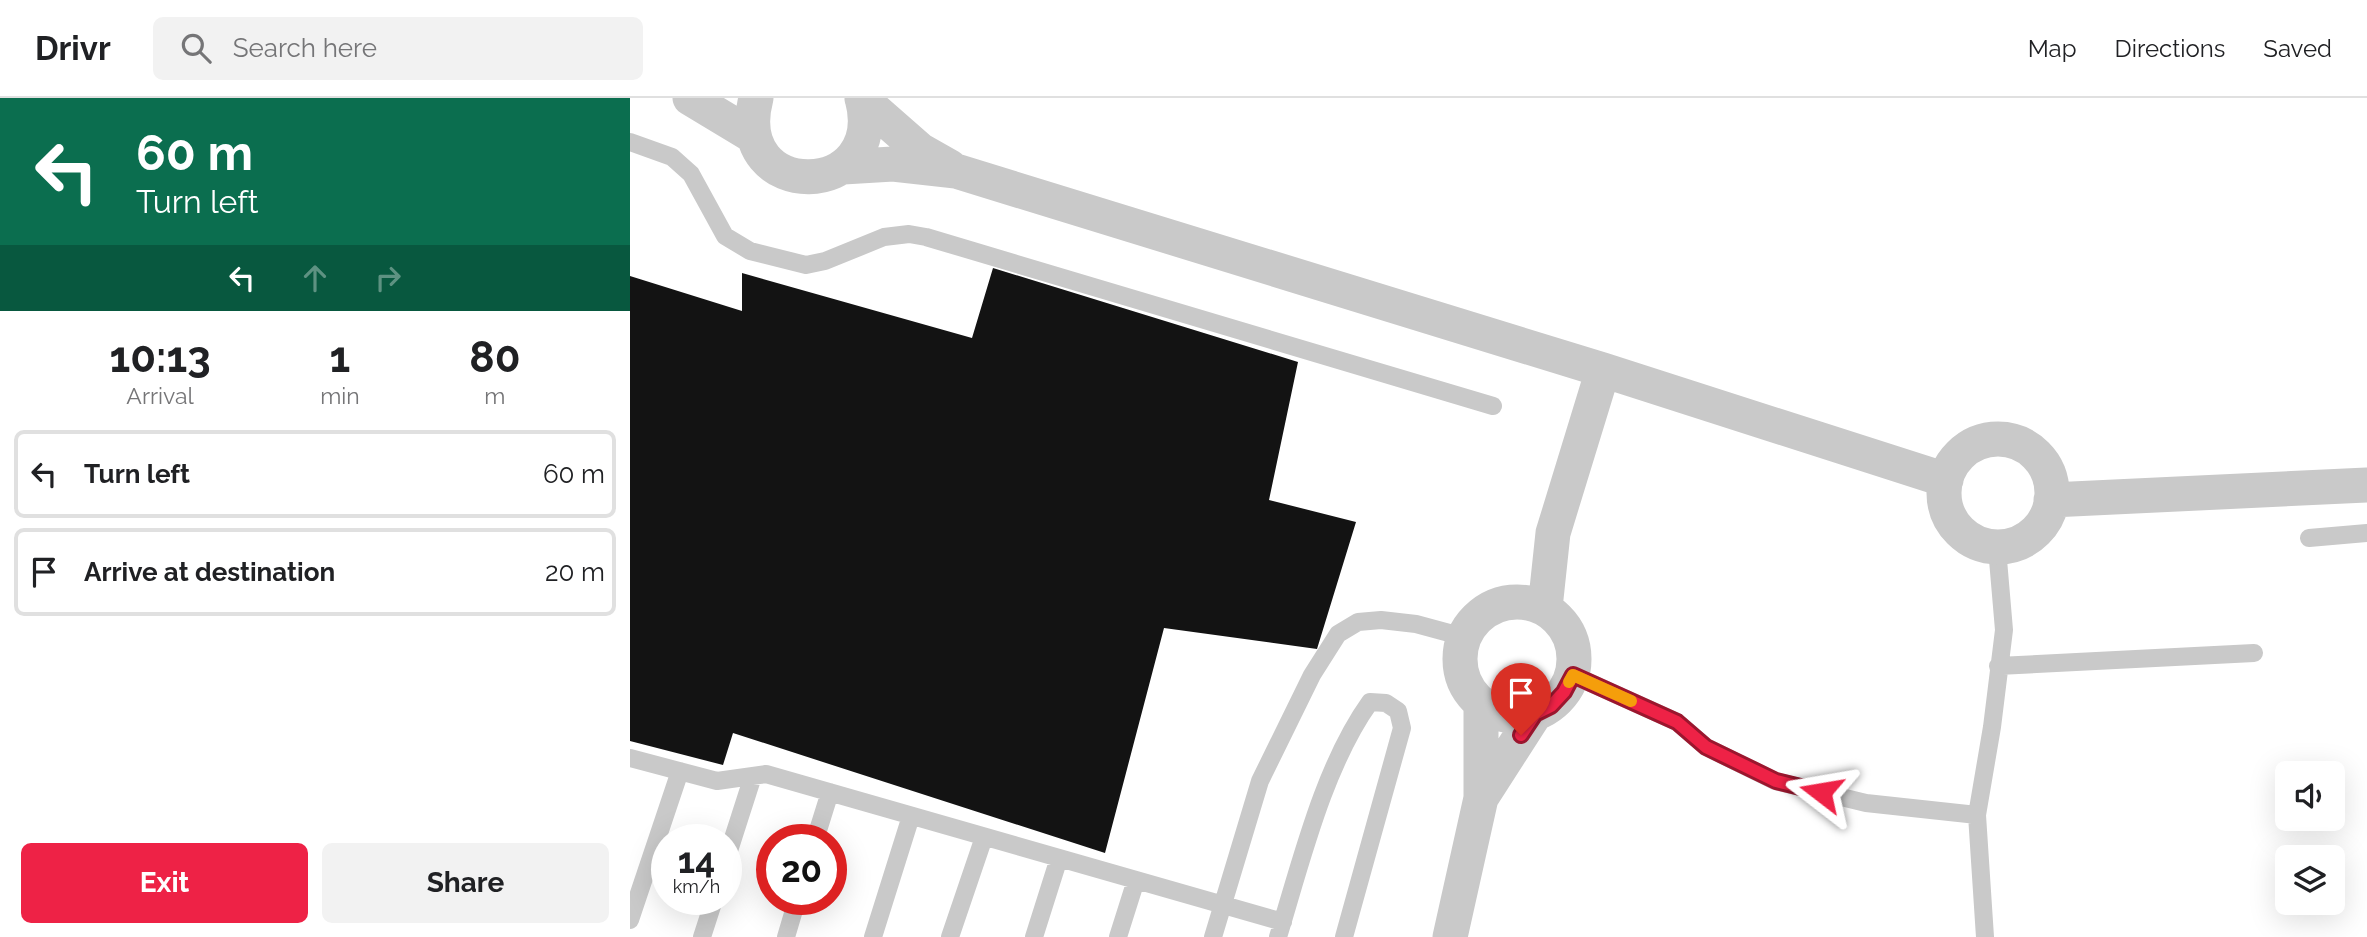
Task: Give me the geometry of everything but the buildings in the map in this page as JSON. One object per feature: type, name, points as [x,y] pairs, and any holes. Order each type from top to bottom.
[{"type":"street","points":[[690,98],[752,136]]},
{"type":"street","points":[[755,98],[751,117],[752,136],[760,153],[773,166],[790,175],[808,178],[827,176],[843,167],[856,153],[864,136],[866,118],[862,98]]},
{"type":"street","points":[[862,98],[920,150],[956,171]]},
{"type":"street","points":[[843,167],[893,164],[956,171],[1603,370],[1946,480]]},
{"type":"street","points":[[1545,608],[1553,533],[1603,370]]},
{"type":"street","points":[[1990,439],[2008,439],[2025,446],[2039,457],[2049,473],[2053,491],[2051,509],[2043,525],[2031,537],[2015,545],[1997,548],[1980,545],[1964,537],[1952,524],[1945,508],[1943,490],[1946,480],[1957,456],[1972,445],[1990,439]]},
{"type":"street","points":[[2052,500],[2367,485]]},
{"type":"street","points":[[1507,602],[1553,533]]},
{"type":"street","points":[[1507,602],[1527,602],[1545,608],[1560,621],[1571,638],[1573,675],[1564,692],[1551,706],[1535,714],[1516,717],[1498,714],[1481,705],[1469,691],[1461,674],[1459,656],[1464,637],[1474,620],[1490,608],[1507,602]]},
{"type":"street","points":[[1450,937],[1481,798],[1481,705]]},
{"type":"street","points":[[1481,798],[1535,714]]},
{"type":"lane","points":[[630,142],[673,157],[691,174],[725,236],[762,255],[806,265],[825,261],[884,237],[909,234],[926,237],[1493,406]]},
{"type":"lane","points":[[2309,538],[2367,533]]},
{"type":"lane","points":[[1985,937],[1977,815],[1992,727],[2004,630],[1997,548]]},
{"type":"lane","points":[[1213,937],[1260,781],[1312,675],[1338,634],[1358,622],[1381,620],[1416,624],[1464,637]]},
{"type":"lane","points":[[1998,666],[2254,653]]},
{"type":"lane","points":[[1573,675],[1677,722],[1706,747],[1776,781],[1866,803],[1977,815]]},
{"type":"lane","points":[[630,758],[717,781],[766,774],[1223,905],[1280,929],[1314,821],[1354,725],[1370,702],[1386,703],[1398,712],[1402,728],[1344,937]]},
{"type":"lane","points":[[630,920],[680,771]]},
{"type":"lane","points":[[737,824],[752,776]]},
{"type":"lane","points":[[820,824],[830,792]]},
{"type":"lane","points":[[873,937],[911,816]]},
{"type":"lane","points":[[950,937],[985,837]]},
{"type":"lane","points":[[1034,937],[1059,858]]},
{"type":"lane","points":[[1118,937],[1136,880]]},
{"type":"lane","points":[[702,937],[709,915]]},
{"type":"lane","points":[[786,937],[793,915]]},
{"type":"slow traffic","points":[[1569,682],[1573,675],[1631,701]]},
{"type":"route","points":[[1521,735],[1535,714],[1551,706],[1564,692],[1573,675],[1677,722],[1706,747],[1776,781],[1821,792]]}]
